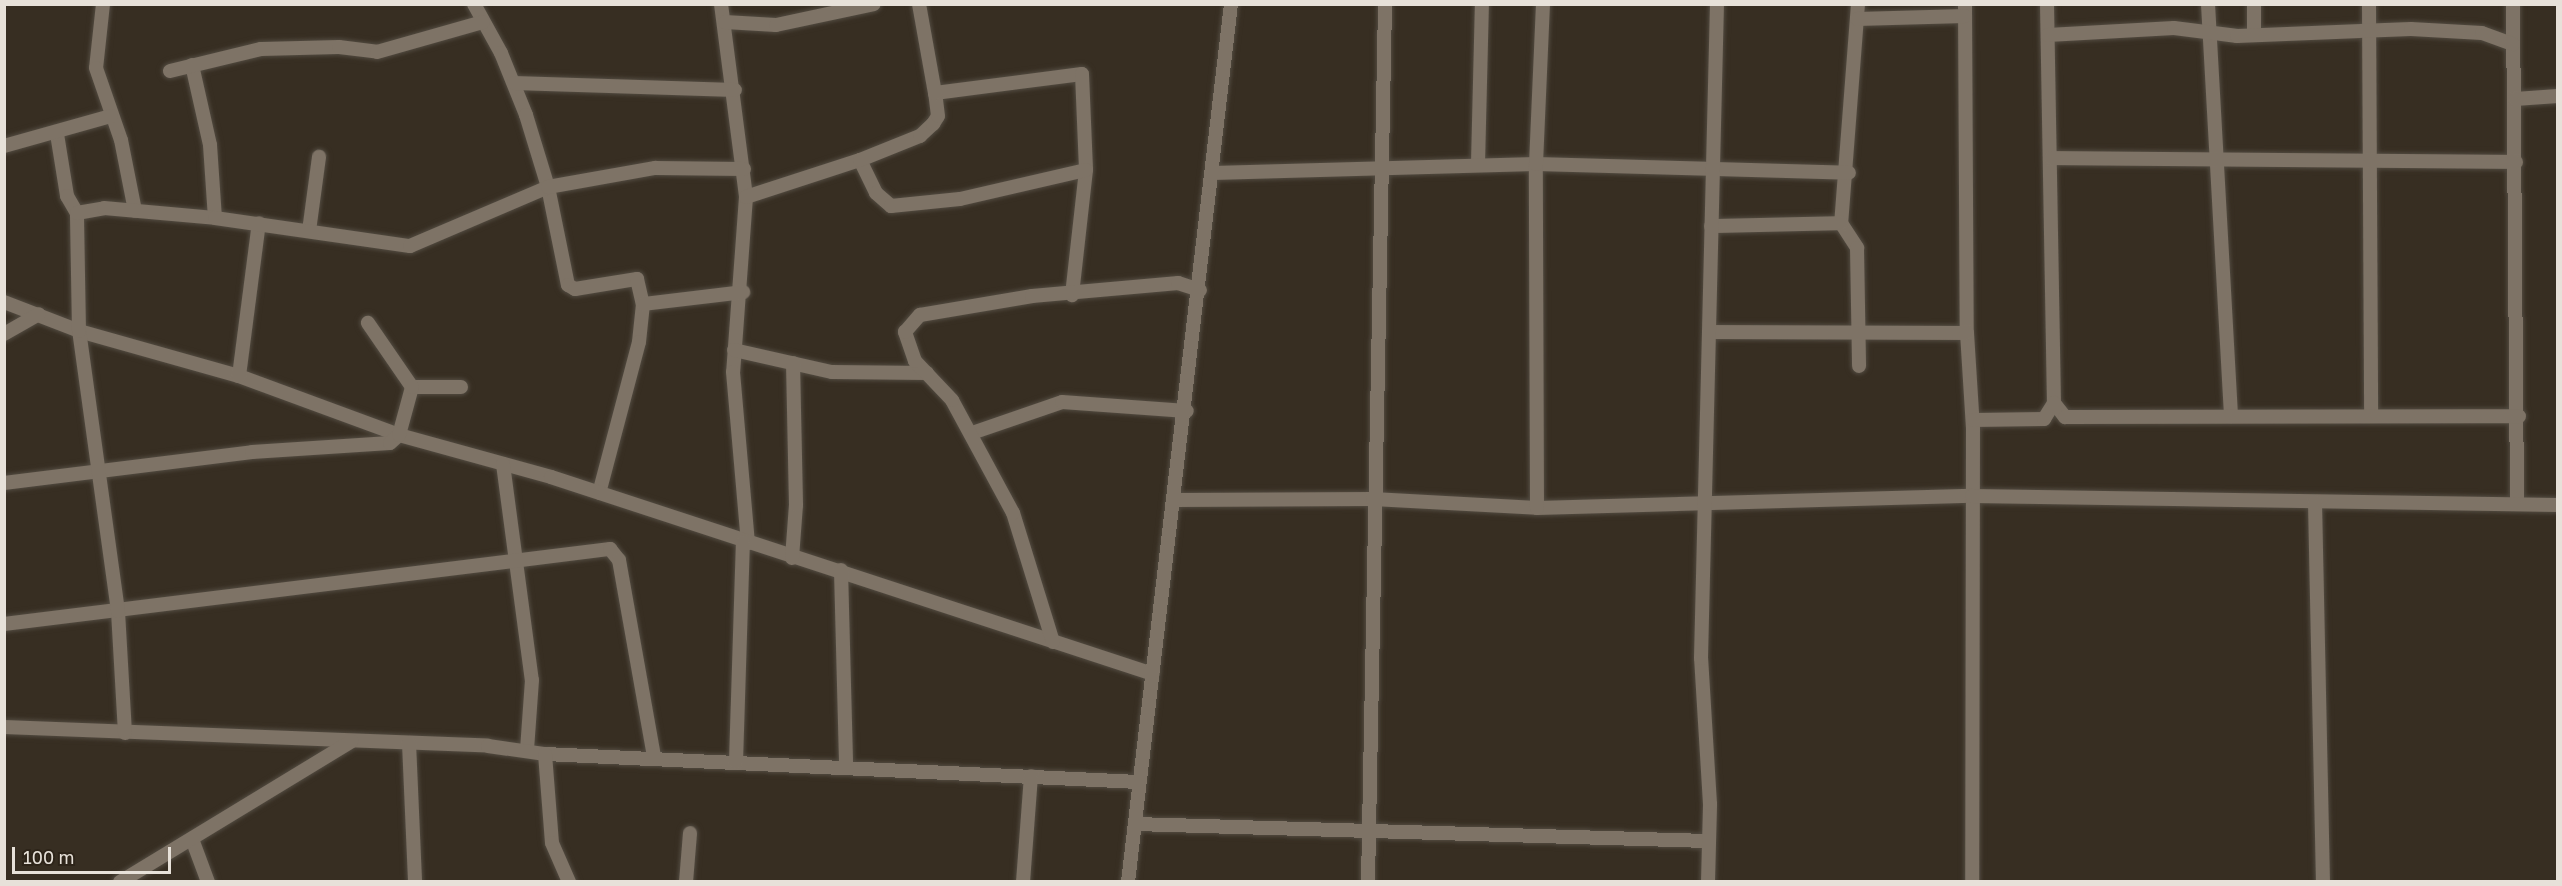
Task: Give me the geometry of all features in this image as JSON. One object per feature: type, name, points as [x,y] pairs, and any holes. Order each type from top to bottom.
[{"type":"street","points":[[103,4],[96,68],[111,116],[135,211]]},
{"type":"street","points":[[474,4],[514,83],[548,187],[568,285],[575,289],[635,277],[643,304],[630,385],[599,493]]},
{"type":"street","points":[[721,4],[735,90],[746,197],[743,292],[734,350],[745,543],[736,762]]},
{"type":"street","points":[[725,22],[776,25],[874,4]]},
{"type":"street","points":[[746,197],[860,160],[920,136],[933,124],[938,116],[919,4]]},
{"type":"street","points":[[1128,882],[1187,411],[1231,4]]},
{"type":"street","points":[[1368,882],[1373,499],[1385,4]]},
{"type":"street","points":[[1478,164],[1482,4]]},
{"type":"street","points":[[1537,508],[1536,164],[1543,4]]},
{"type":"street","points":[[1708,882],[1709,841],[1701,658],[1703,502],[1717,4]]},
{"type":"street","points":[[1858,4],[1849,173],[1841,223],[1857,248],[1859,366]]},
{"type":"street","points":[[1972,420],[2044,419],[2054,403],[2047,4]]},
{"type":"street","points":[[2208,4],[2213,160],[2224,249],[2231,416]]},
{"type":"street","points":[[2254,4],[2254,34]]},
{"type":"street","points":[[2369,4],[2371,413]]},
{"type":"street","points":[[2513,4],[2519,416],[2517,504]]},
{"type":"street","points":[[1857,19],[1965,10],[1967,333],[1972,420],[1972,882]]},
{"type":"street","points":[[170,71],[261,49],[339,47],[377,52],[483,22]]},
{"type":"street","points":[[2048,35],[2174,28],[2254,34],[2456,30],[2513,44]]},
{"type":"street","points":[[192,64],[210,145],[215,218]]},
{"type":"street","points":[[935,93],[1080,72],[1086,170],[1072,295]]},
{"type":"street","points":[[514,83],[735,90]]},
{"type":"street","points":[[2515,99],[2558,96]]},
{"type":"street","points":[[4,146],[46,132],[57,134],[111,116]]},
{"type":"street","points":[[57,134],[67,196],[77,213],[79,331],[101,472],[118,611],[125,733]]},
{"type":"street","points":[[309,231],[319,157]]},
{"type":"street","points":[[2051,158],[2516,162]]},
{"type":"street","points":[[860,160],[876,192],[891,206],[960,199],[1086,170]]},
{"type":"street","points":[[1213,173],[1478,164],[1712,167],[1849,173]]},
{"type":"street","points":[[77,213],[84,208],[215,218],[259,223],[391,246],[426,243],[548,187],[655,168],[744,169]]},
{"type":"street","points":[[239,376],[259,223]]},
{"type":"street","points":[[1711,226],[1841,223]]},
{"type":"street","points":[[1053,642],[1025,542],[972,433],[905,343],[909,322],[920,315],[1032,296],[1072,295],[1178,283],[1200,290]]},
{"type":"street","points":[[643,304],[743,292]]},
{"type":"street","points":[[4,302],[79,331],[239,376],[399,435],[599,493],[745,543],[841,570],[1153,674]]},
{"type":"street","points":[[4,334],[39,314]]},
{"type":"street","points":[[4,483],[252,452],[390,443],[399,435],[412,387],[368,322]]},
{"type":"street","points":[[1708,332],[1967,333]]},
{"type":"street","points":[[734,350],[868,376],[927,373]]},
{"type":"street","points":[[792,558],[796,505],[793,363]]},
{"type":"street","points":[[412,387],[461,387]]},
{"type":"street","points":[[972,433],[1062,402],[1187,411]]},
{"type":"street","points":[[2054,403],[2065,417],[2371,413],[2519,416]]},
{"type":"street","points":[[503,464],[532,680],[527,748]]},
{"type":"street","points":[[1175,500],[1373,499],[1537,508],[1972,496],[2558,505]]},
{"type":"street","points":[[2315,502],[2323,882]]},
{"type":"street","points":[[4,624],[515,558],[599,549],[616,552],[654,756]]},
{"type":"street","points":[[841,570],[846,766]]},
{"type":"street","points":[[4,727],[527,748],[545,754],[654,756],[1139,782]]},
{"type":"street","points":[[120,882],[352,741]]},
{"type":"street","points":[[409,743],[415,882]]},
{"type":"street","points":[[545,754],[552,843],[569,882]]},
{"type":"street","points":[[1023,882],[1031,776]]},
{"type":"street","points":[[1135,824],[1709,841]]},
{"type":"street","points":[[686,882],[690,833]]},
{"type":"street","points":[[192,840],[208,882]]}]
